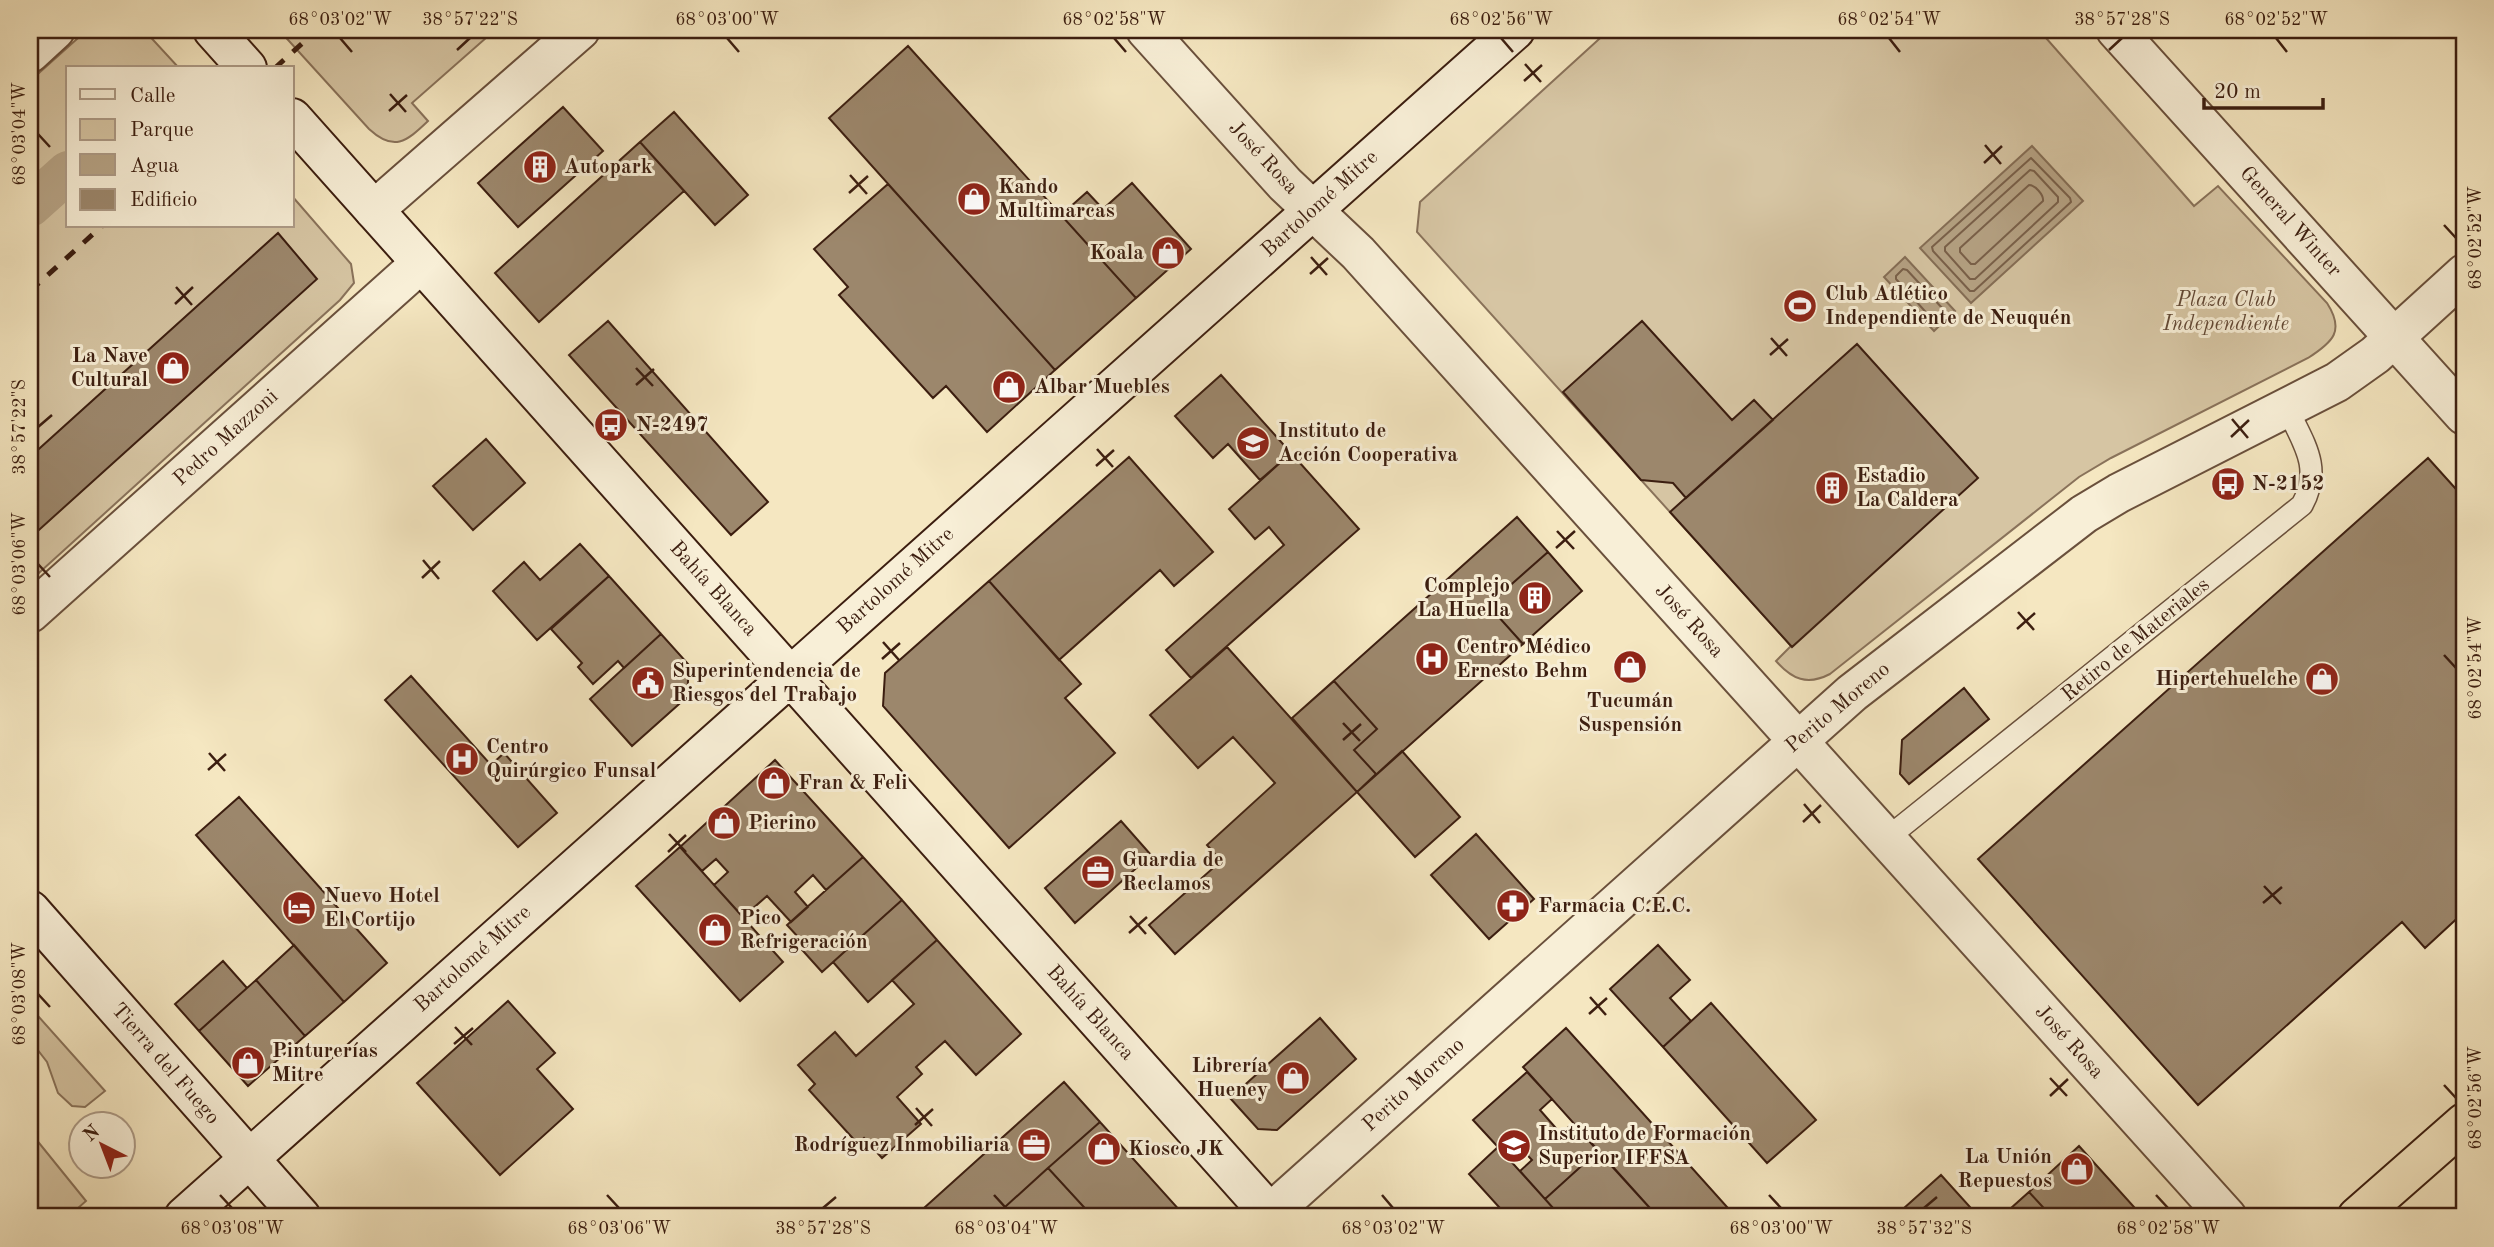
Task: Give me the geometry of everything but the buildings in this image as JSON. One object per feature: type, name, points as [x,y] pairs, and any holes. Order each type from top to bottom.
[{"type":"highway","points":[[2357,1217],[2464,1123]]},
{"type":"street","points":[[30,53],[55,30]]},
{"type":"street","points":[[213,30],[245,66]]},
{"type":"street","points":[[374,210],[580,30]]},
{"type":"street","name":"José Rosa","points":[[1146,30],[1285,184],[1368,264],[2227,1217]]},
{"type":"street","name":"Bartolomé Mitre","points":[[184,1217],[1515,30]]},
{"type":"street","name":"General Winter","points":[[2116,30],[2464,415]]},
{"type":"street","name":"Bahía Blanca","points":[[294,120],[1270,1216]]},
{"type":"street","name":"Pedro Mazzoni","points":[[30,613],[421,263]]},
{"type":"street","name":"Perito Moreno","points":[[1270,1216],[1852,693],[2084,514],[2119,493],[2287,408],[2357,369],[2464,274]]},
{"type":"street","name":"Tierra del Fuego","points":[[30,910],[301,1217]]},
{"type":"lane","name":"Retiro de Materiales","points":[[1886,839],[2302,505],[2310,491],[2312,474],[2309,458],[2287,408]]},
{"type":"green space","points":[[87,30],[144,30],[177,66],[66,66],[66,228],[294,228],[294,198],[351,264],[354,283],[340,300],[30,581],[30,81]]},
{"type":"green space","points":[[279,30],[495,30],[412,103],[428,121],[406,139],[393,142],[369,129]]},
{"type":"green space","name":"Club Atlético Independiente de Neuquén","points":[[1609,30],[2039,30],[2194,206],[2218,186],[2327,303],[2335,321],[2334,335],[2324,347],[2308,358],[2111,458],[2079,477],[1830,674],[1814,680],[1800,679],[1776,661],[1791,646],[1417,232],[1420,202]]},
{"type":"green space","points":[[30,1007],[105,1091],[85,1107],[72,1106],[58,1093],[47,1062],[30,1040]]},
{"type":"green space","points":[[30,1078],[34,1098],[31,1119],[35,1138],[66,1176],[66,1180],[69,1180],[86,1201],[68,1217],[30,1217]]},
{"type":"water","points":[[2032,146],[2083,201],[1971,303],[1920,248]]},
{"type":"water","points":[[1905,257],[1955,311],[1934,331],[1884,277]]},
{"type":"waterway","points":[[30,206],[66,174]]},
{"type":"railway","points":[[277,66],[317,30]]},
{"type":"railway","points":[[30,291],[100,228]]},
{"type":"place","name":"Autopark","points":[[540,167]]},
{"type":"place","name":"Kando Multimarcas","points":[[974,199]]},
{"type":"place","name":"Koala","points":[[1168,253]]},
{"type":"place","name":"Club Atlético Independiente de Neuquén","points":[[1800,306]]},
{"type":"place","name":"La Nave Cultural","points":[[173,368]]},
{"type":"place","name":"Albar Muebles","points":[[1009,387]]},
{"type":"place","name":"N-2497","points":[[611,425]]},
{"type":"place","name":"Instituto de Acción Cooperativa","points":[[1253,443]]},
{"type":"place","name":"N-2152","points":[[2228,484]]},
{"type":"place","name":"Estadio La Caldera","points":[[1832,488]]},
{"type":"place","name":"Complejo La Huella","points":[[1535,598]]},
{"type":"place","name":"Centro Médico Ernesto Behm","points":[[1432,659]]},
{"type":"place","name":"Tucumán Suspensión","points":[[1630,667]]},
{"type":"place","name":"Hipertehuelche","points":[[2322,679]]},
{"type":"place","name":"Superintendencia de Riesgos del Trabajo","points":[[648,683]]},
{"type":"place","name":"Centro Quirúrgico Funsal","points":[[462,759]]},
{"type":"place","name":"Fran & Feli","points":[[774,783]]},
{"type":"place","name":"Pierino","points":[[724,823]]},
{"type":"place","name":"Guardia de Reclamos","points":[[1098,872]]},
{"type":"place","name":"Farmacia C.E.C.","points":[[1513,906]]},
{"type":"place","name":"Nuevo Hotel El Cortijo","points":[[299,908]]},
{"type":"place","name":"Pico Refrigeración","points":[[715,930]]},
{"type":"place","name":"Pinturerías Mitre","points":[[248,1063]]},
{"type":"place","name":"Librería Hueney","points":[[1293,1078]]},
{"type":"place","name":"Rodríguez Inmobiliaria","points":[[1034,1145]]},
{"type":"place","name":"Instituto de Formación Superior IFFSA","points":[[1514,1146]]},
{"type":"place","name":"Kiosco JK","points":[[1104,1149]]},
{"type":"place","name":"La Unión Repuestos","points":[[2077,1169]]},
{"type":"park label","name":"Plaza Club Independiente","points":[[2226,312]]}]
